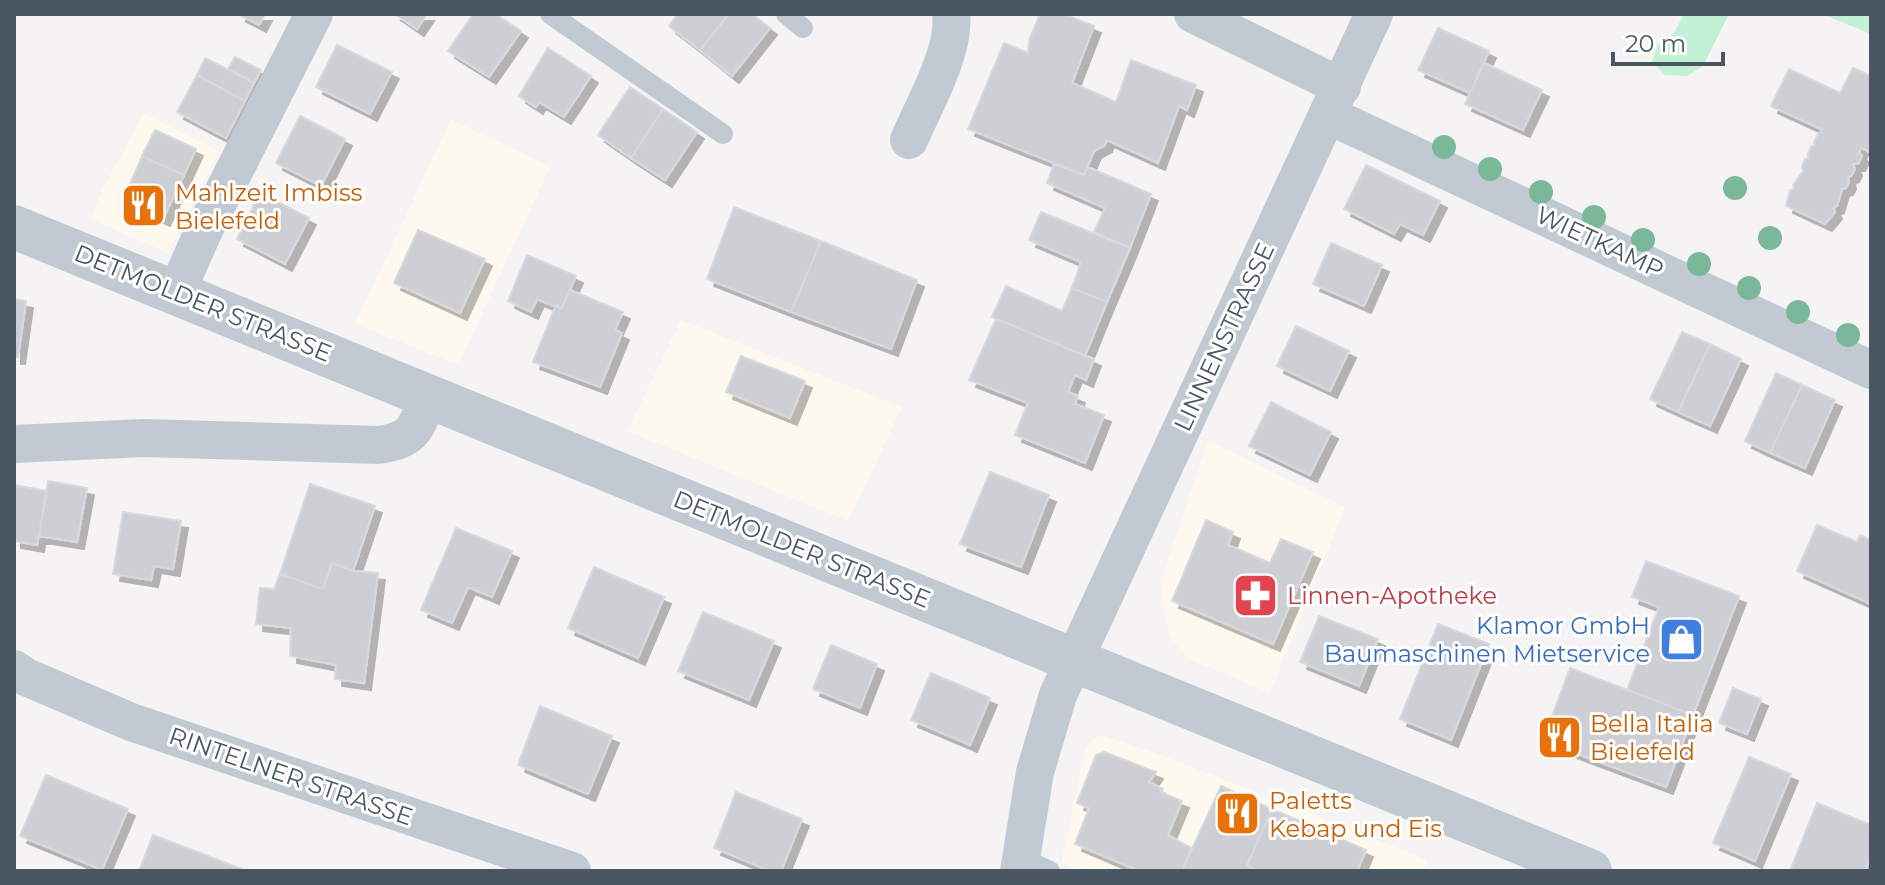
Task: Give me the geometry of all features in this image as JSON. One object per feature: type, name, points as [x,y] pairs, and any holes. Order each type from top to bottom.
[{"type":"street","points":[[177,291],[203,232],[314,14]]},
{"type":"street","points":[[909,140],[943,61],[953,26],[951,14]]},
{"type":"street","name":"WIETKAMP","points":[[1193,14],[1335,101],[1871,370]]},
{"type":"street","name":"LINNENSTRASSE","points":[[1030,867],[1035,772],[1043,739],[1074,660],[1374,14]]},
{"type":"street","name":"DETMOLDER STRASSE","points":[[14,227],[177,291],[1590,871]]},
{"type":"street","points":[[14,444],[144,438],[396,443],[414,431],[429,395]]},
{"type":"street","name":"RINTELNER STRASSE","points":[[18,682],[572,871]]},
{"type":"lane","points":[[550,14],[723,134]]},
{"type":"lane","points":[[786,14],[803,28]]},
{"type":"shaded area","points":[[144,113],[220,151],[168,253],[90,219],[102,190]]},
{"type":"shaded area","points":[[451,119],[550,167],[458,365],[355,324]]},
{"type":"shaded area","points":[[681,320],[902,407],[848,521],[627,431]]},
{"type":"shaded area","points":[[1208,441],[1345,507],[1270,693],[1187,658],[1173,641],[1164,618],[1161,591],[1165,568]]},
{"type":"shaded area","points":[[1100,735],[1169,758],[1428,860],[1423,871],[1081,871],[1061,863],[1086,748]]},
{"type":"green space","points":[[1684,14],[1729,14],[1703,66],[1687,76],[1665,75],[1652,62],[1658,45],[1674,33]]},
{"type":"green space","points":[[1822,14],[1871,14],[1871,34]]},
{"type":"building","points":[[238,14],[265,14],[259,25]]},
{"type":"building","points":[[395,14],[427,14],[417,29]]},
{"type":"building","points":[[473,14],[495,14],[521,31],[489,77],[448,51]]},
{"type":"building","points":[[678,14],[729,14],[700,50],[669,26]]},
{"type":"building","points":[[729,14],[752,14],[770,28],[732,76],[700,50]]},
{"type":"building","points":[[1040,14],[1064,14],[1094,26],[1072,83],[1116,102],[1131,60],[1196,85],[1187,110],[1179,106],[1158,163],[1107,140],[1105,145],[1094,151],[1084,175],[968,129],[1004,43],[1028,53],[1029,40]]},
{"type":"building","points":[[1438,28],[1489,51],[1470,93],[1418,70]]},
{"type":"building","points":[[337,45],[392,72],[370,114],[316,87]]},
{"type":"building","points":[[548,48],[591,76],[564,117],[539,102],[536,107],[519,96]]},
{"type":"building","points":[[235,57],[261,70],[254,83],[228,69]]},
{"type":"building","points":[[205,58],[254,83],[245,101],[197,75]]},
{"type":"building","points":[[1484,63],[1542,90],[1523,130],[1465,104]]},
{"type":"building","points":[[1853,68],[1871,76],[1871,153],[1861,148],[1859,153],[1862,156],[1858,164],[1853,164],[1855,169],[1848,177],[1846,188],[1842,189],[1837,206],[1833,208],[1835,212],[1825,224],[1786,206],[1790,190],[1794,189],[1793,185],[1803,171],[1805,159],[1809,158],[1811,146],[1815,146],[1818,134],[1823,130],[1771,106],[1789,69],[1840,93]]},
{"type":"building","points":[[197,75],[245,101],[226,138],[177,112]]},
{"type":"building","points":[[630,87],[663,109],[631,158],[598,135]]},
{"type":"building","points":[[663,109],[697,132],[665,180],[631,158]]},
{"type":"building","points":[[300,116],[345,139],[321,186],[276,163]]},
{"type":"building","points":[[155,130],[196,149],[184,175],[142,156]]},
{"type":"building","points":[[142,156],[184,175],[163,219],[123,201]]},
{"type":"building","points":[[1054,164],[1084,175],[1088,167],[1151,194],[1130,248],[1094,232],[1105,208],[1047,183]]},
{"type":"building","points":[[1366,165],[1440,201],[1423,235],[1400,224],[1394,234],[1344,209]]},
{"type":"building","points":[[260,193],[309,218],[285,264],[237,239]]},
{"type":"building","points":[[734,207],[821,241],[791,312],[707,279]]},
{"type":"building","points":[[1041,212],[1130,248],[1107,302],[1072,288],[1081,262],[1029,240]]},
{"type":"building","points":[[418,230],[485,259],[460,313],[394,283]]},
{"type":"building","points":[[821,241],[917,280],[891,349],[791,312]]},
{"type":"building","points":[[1331,243],[1382,265],[1364,306],[1313,284]]},
{"type":"building","points":[[527,255],[576,276],[561,309],[537,299],[531,312],[508,301]]},
{"type":"building","points":[[1006,286],[1062,311],[1072,288],[1107,302],[1085,356],[992,317]]},
{"type":"building","points":[[570,290],[623,312],[615,330],[622,333],[600,387],[533,362],[556,305],[561,309]]},
{"type":"building","points":[[14,299],[26,301],[18,357],[14,357]]},
{"type":"building","points":[[996,319],[1094,359],[1086,380],[1075,375],[1068,392],[1078,396],[1075,404],[1104,415],[1085,463],[1015,435],[1028,403],[969,380]]},
{"type":"building","points":[[1296,326],[1349,351],[1330,391],[1277,366]]},
{"type":"building","points":[[1682,332],[1710,344],[1678,412],[1650,399]]},
{"type":"building","points":[[1710,344],[1741,359],[1710,426],[1678,412]]},
{"type":"building","points":[[741,356],[805,381],[790,418],[726,392]]},
{"type":"building","points":[[1776,373],[1802,385],[1770,453],[1745,441]]},
{"type":"building","points":[[1802,385],[1835,400],[1805,468],[1770,453]]},
{"type":"building","points":[[1271,402],[1331,432],[1310,475],[1249,446]]},
{"type":"building","points":[[990,472],[1049,495],[1021,567],[960,544]]},
{"type":"building","points":[[48,481],[87,488],[77,542],[39,536]]},
{"type":"building","points":[[310,484],[375,506],[353,571],[332,563],[323,589],[280,574]]},
{"type":"building","points":[[14,485],[47,491],[37,545],[14,541]]},
{"type":"building","points":[[123,512],[181,521],[173,569],[154,566],[151,580],[113,574]]},
{"type":"building","points":[[1206,520],[1233,532],[1228,545],[1270,563],[1281,539],[1313,552],[1273,644],[1172,601]]},
{"type":"building","points":[[1817,525],[1857,542],[1860,535],[1871,540],[1871,604],[1797,571]]},
{"type":"building","points":[[456,528],[512,551],[492,597],[468,587],[452,623],[421,610]]},
{"type":"building","points":[[1646,561],[1739,596],[1693,715],[1627,690],[1659,607],[1632,597]]},
{"type":"building","points":[[332,563],[353,571],[378,573],[364,683],[335,679],[336,665],[290,656],[291,628],[256,624],[260,588],[274,589],[280,574],[323,589]]},
{"type":"building","points":[[594,567],[664,597],[638,658],[568,628]]},
{"type":"building","points":[[703,612],[774,641],[749,700],[678,671]]},
{"type":"building","points":[[1319,616],[1378,639],[1359,686],[1300,662]]},
{"type":"building","points":[[1438,624],[1489,644],[1451,740],[1400,719]]},
{"type":"building","points":[[831,645],[877,664],[860,708],[813,689]]},
{"type":"building","points":[[1570,668],[1693,715],[1666,787],[1543,741]]},
{"type":"building","points":[[931,673],[990,698],[970,745],[911,720]]},
{"type":"building","points":[[1733,688],[1761,699],[1747,734],[1719,723]]},
{"type":"building","points":[[540,706],[612,736],[588,794],[518,765]]},
{"type":"building","points":[[1104,752],[1156,772],[1149,782],[1163,789],[1160,792],[1182,801],[1168,835],[1191,848],[1182,871],[1139,871],[1075,844],[1089,808],[1077,803],[1096,755]]},
{"type":"building","points":[[1749,757],[1791,774],[1755,861],[1713,843]]},
{"type":"building","points":[[46,775],[128,809],[102,870],[20,836]]},
{"type":"building","points":[[1221,786],[1272,809],[1247,865],[1250,867],[1248,871],[1182,871]]},
{"type":"building","points":[[736,792],[802,819],[781,871],[770,871],[714,848]]},
{"type":"building","points":[[1817,803],[1871,825],[1871,855],[1865,871],[1790,871]]},
{"type":"building","points":[[1272,809],[1366,850],[1357,871],[1258,871],[1247,865]]},
{"type":"building","points":[[153,835],[247,871],[139,871]]},
{"type":"place","name":"Mahlzeit Imbiss Bielefeld","points":[[144,206]]},
{"type":"place","name":"Linnen-Apotheke","points":[[1256,595]]},
{"type":"place","name":"Klamor GmbH Baumaschinen Mietservice","points":[[1681,639]]},
{"type":"place","name":"Bella Italia Bielefeld","points":[[1559,737]]},
{"type":"place","name":"Paletts Kebap und Eis","points":[[1238,814]]}]
